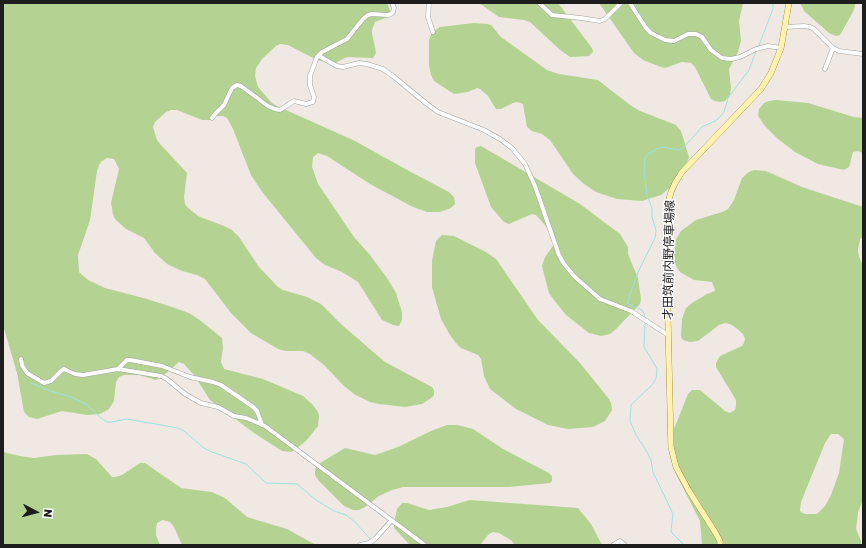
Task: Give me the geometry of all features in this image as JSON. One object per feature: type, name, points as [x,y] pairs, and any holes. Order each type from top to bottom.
[{"type":"main road","name":"才田筑前内野停車場線","points":[[720,543],[676,467],[671,438],[668,335],[668,203],[675,182],[682,172],[761,89],[771,73],[782,48],[790,3]]},
{"type":"main road","points":[[720,543],[727,545]]},
{"type":"street","points":[[212,118],[224,105],[232,88],[237,85],[241,86],[275,110],[280,110],[294,101],[310,104],[313,102],[314,97],[310,85],[310,76],[316,58],[322,52],[347,39],[368,15],[391,14],[394,8],[392,3]]},
{"type":"street","points":[[429,3],[428,17],[433,32]]},
{"type":"street","points":[[538,3],[552,15],[600,21],[605,19],[622,3]]},
{"type":"street","points":[[630,3],[646,28],[651,33],[665,40],[674,41],[688,34],[696,34],[702,37],[711,50],[722,58],[731,59],[740,57],[756,49],[768,46],[782,48]]},
{"type":"street","points":[[785,27],[810,27],[814,29],[833,48],[845,52],[863,54]]},
{"type":"street","points":[[826,69],[833,48]]},
{"type":"street","points":[[319,56],[337,66],[343,67],[367,64],[383,69],[438,112],[484,130],[512,148],[525,164],[535,186],[559,255],[564,264],[575,277],[600,299],[631,312],[668,335]]},
{"type":"street","points":[[21,359],[26,373],[44,383],[51,381],[64,369],[75,374],[83,375],[118,369],[161,376],[185,394],[201,403],[218,407],[234,416],[246,418],[262,425],[425,545]]},
{"type":"street","points":[[118,369],[127,360],[130,360],[162,366],[190,378],[221,385],[258,411],[262,425]]},
{"type":"street","points":[[360,545],[369,543],[376,539],[392,520]]},
{"type":"street","points":[[613,545],[620,541],[625,545]]},
{"type":"green space","points":[[3,3],[387,3],[391,16],[375,22],[372,30],[376,53],[373,58],[347,57],[333,64],[317,60],[288,45],[280,44],[262,59],[256,68],[255,76],[258,87],[272,103],[355,141],[449,192],[454,197],[455,204],[451,208],[440,212],[427,212],[413,207],[370,184],[327,156],[318,153],[313,157],[312,167],[318,184],[354,237],[370,255],[396,293],[402,312],[402,320],[399,326],[382,320],[358,282],[342,272],[325,265],[316,258],[263,193],[251,175],[233,129],[227,118],[223,116],[215,116],[210,120],[202,120],[177,110],[171,110],[166,112],[155,122],[153,127],[157,140],[187,173],[184,197],[187,207],[198,216],[232,230],[239,237],[259,267],[278,287],[283,290],[307,297],[321,304],[342,325],[385,362],[432,387],[434,390],[434,395],[422,404],[405,407],[370,402],[354,394],[344,386],[324,365],[310,354],[303,351],[286,351],[278,349],[251,333],[231,313],[205,279],[167,264],[155,253],[144,238],[126,229],[115,219],[111,203],[119,169],[114,159],[107,158],[102,161],[97,171],[90,220],[78,255],[79,272],[88,280],[105,288],[147,299],[189,313],[222,338],[223,348],[221,362],[224,369],[263,379],[303,396],[318,412],[318,426],[306,441],[297,448],[291,452],[282,451],[254,433],[210,400],[194,375],[184,364],[179,362],[156,380],[139,375],[124,375],[119,377],[116,382],[114,401],[109,409],[100,414],[87,415],[62,411],[37,419],[29,417],[24,412],[17,373],[3,325]]},
{"type":"green space","points":[[479,3],[558,3],[592,48],[593,52],[589,56],[570,57],[559,49],[530,22],[499,17]]},
{"type":"green space","points":[[599,3],[743,3],[739,21],[741,41],[738,52],[729,69],[731,88],[730,95],[725,101],[720,102],[711,99],[695,67],[691,63],[682,62],[665,68],[643,60],[634,53]]},
{"type":"green space","points":[[800,3],[855,3],[855,5],[854,10],[840,35],[836,36],[829,33],[804,11]]},
{"type":"green space","points":[[474,23],[491,25],[501,37],[547,70],[559,74],[598,80],[640,111],[676,125],[681,131],[689,157],[686,165],[672,186],[661,195],[642,201],[617,199],[596,192],[573,174],[550,140],[542,134],[532,131],[527,127],[523,104],[517,102],[501,109],[496,109],[488,96],[480,89],[477,88],[468,92],[454,94],[434,81],[429,65],[429,40],[432,32],[440,27]]},
{"type":"green space","points":[[776,100],[808,103],[854,117],[863,118],[863,153],[858,151],[853,152],[849,167],[844,170],[818,164],[795,152],[778,139],[765,126],[758,116],[759,109],[764,103]]},
{"type":"green space","points":[[481,146],[580,204],[620,234],[628,247],[628,254],[638,278],[641,299],[640,304],[610,334],[601,336],[589,333],[566,315],[549,293],[542,266],[545,257],[553,246],[554,242],[551,232],[536,215],[532,214],[509,224],[503,221],[491,207],[475,163],[475,149]]},
{"type":"green space","points":[[754,170],[766,171],[802,187],[863,207],[863,237],[860,239],[858,250],[863,266],[863,500],[858,512],[856,529],[861,545],[702,545],[700,521],[676,474],[673,443],[674,429],[688,394],[692,390],[700,390],[725,411],[730,413],[735,410],[736,400],[716,367],[716,363],[720,356],[742,346],[745,339],[743,334],[735,327],[725,323],[719,325],[698,341],[690,342],[683,340],[681,337],[682,319],[686,308],[715,290],[712,282],[694,280],[680,272],[674,260],[675,241],[681,231],[696,220],[728,209],[734,200],[742,178]],"holes":[[[831,434],[838,434],[844,439],[839,473],[831,495],[825,506],[817,514],[805,514],[800,510],[801,502],[825,443]]]},
{"type":"green space","points":[[442,235],[454,236],[486,252],[496,259],[538,320],[580,363],[609,399],[612,410],[605,421],[593,427],[568,429],[548,425],[516,409],[490,389],[484,376],[481,359],[478,355],[461,348],[456,343],[441,319],[432,287],[432,261],[436,241]]},
{"type":"green space","points":[[447,425],[457,425],[473,429],[503,449],[549,473],[552,476],[552,481],[550,483],[509,487],[403,487],[379,496],[359,510],[353,510],[344,506],[318,480],[315,475],[317,465],[345,448],[375,455],[398,447]]},
{"type":"green space","points":[[3,452],[34,458],[56,455],[87,454],[96,459],[112,477],[122,475],[140,463],[145,463],[181,488],[212,492],[225,498],[247,517],[287,529],[316,545],[182,545],[174,527],[170,522],[163,520],[157,523],[156,528],[156,535],[160,545],[3,545]]},
{"type":"green space","points":[[470,500],[578,508],[591,524],[602,545],[514,545],[512,541],[499,533],[493,532],[488,535],[480,545],[410,545],[394,528],[397,509],[402,503],[407,503],[429,510],[447,507]]},
{"type":"waterway","points":[[758,48],[773,9],[773,3]]},
{"type":"waterway","points":[[645,319],[642,310],[627,303],[639,270],[655,238],[656,230],[652,217],[652,208],[647,195],[644,171],[645,159],[648,154],[661,147],[679,150],[684,147],[702,127],[717,120],[724,112],[728,98],[749,70],[756,51]]},
{"type":"waterway","points":[[645,322],[644,347],[657,369],[656,378],[653,384],[631,405],[630,421],[636,435],[651,460],[653,472],[673,514],[672,533],[684,545]]},
{"type":"waterway","points":[[31,383],[86,404],[107,422],[127,419],[178,428],[184,431],[204,448],[246,464],[266,483],[297,484],[316,500],[334,511],[346,515],[355,522],[371,540]]}]
